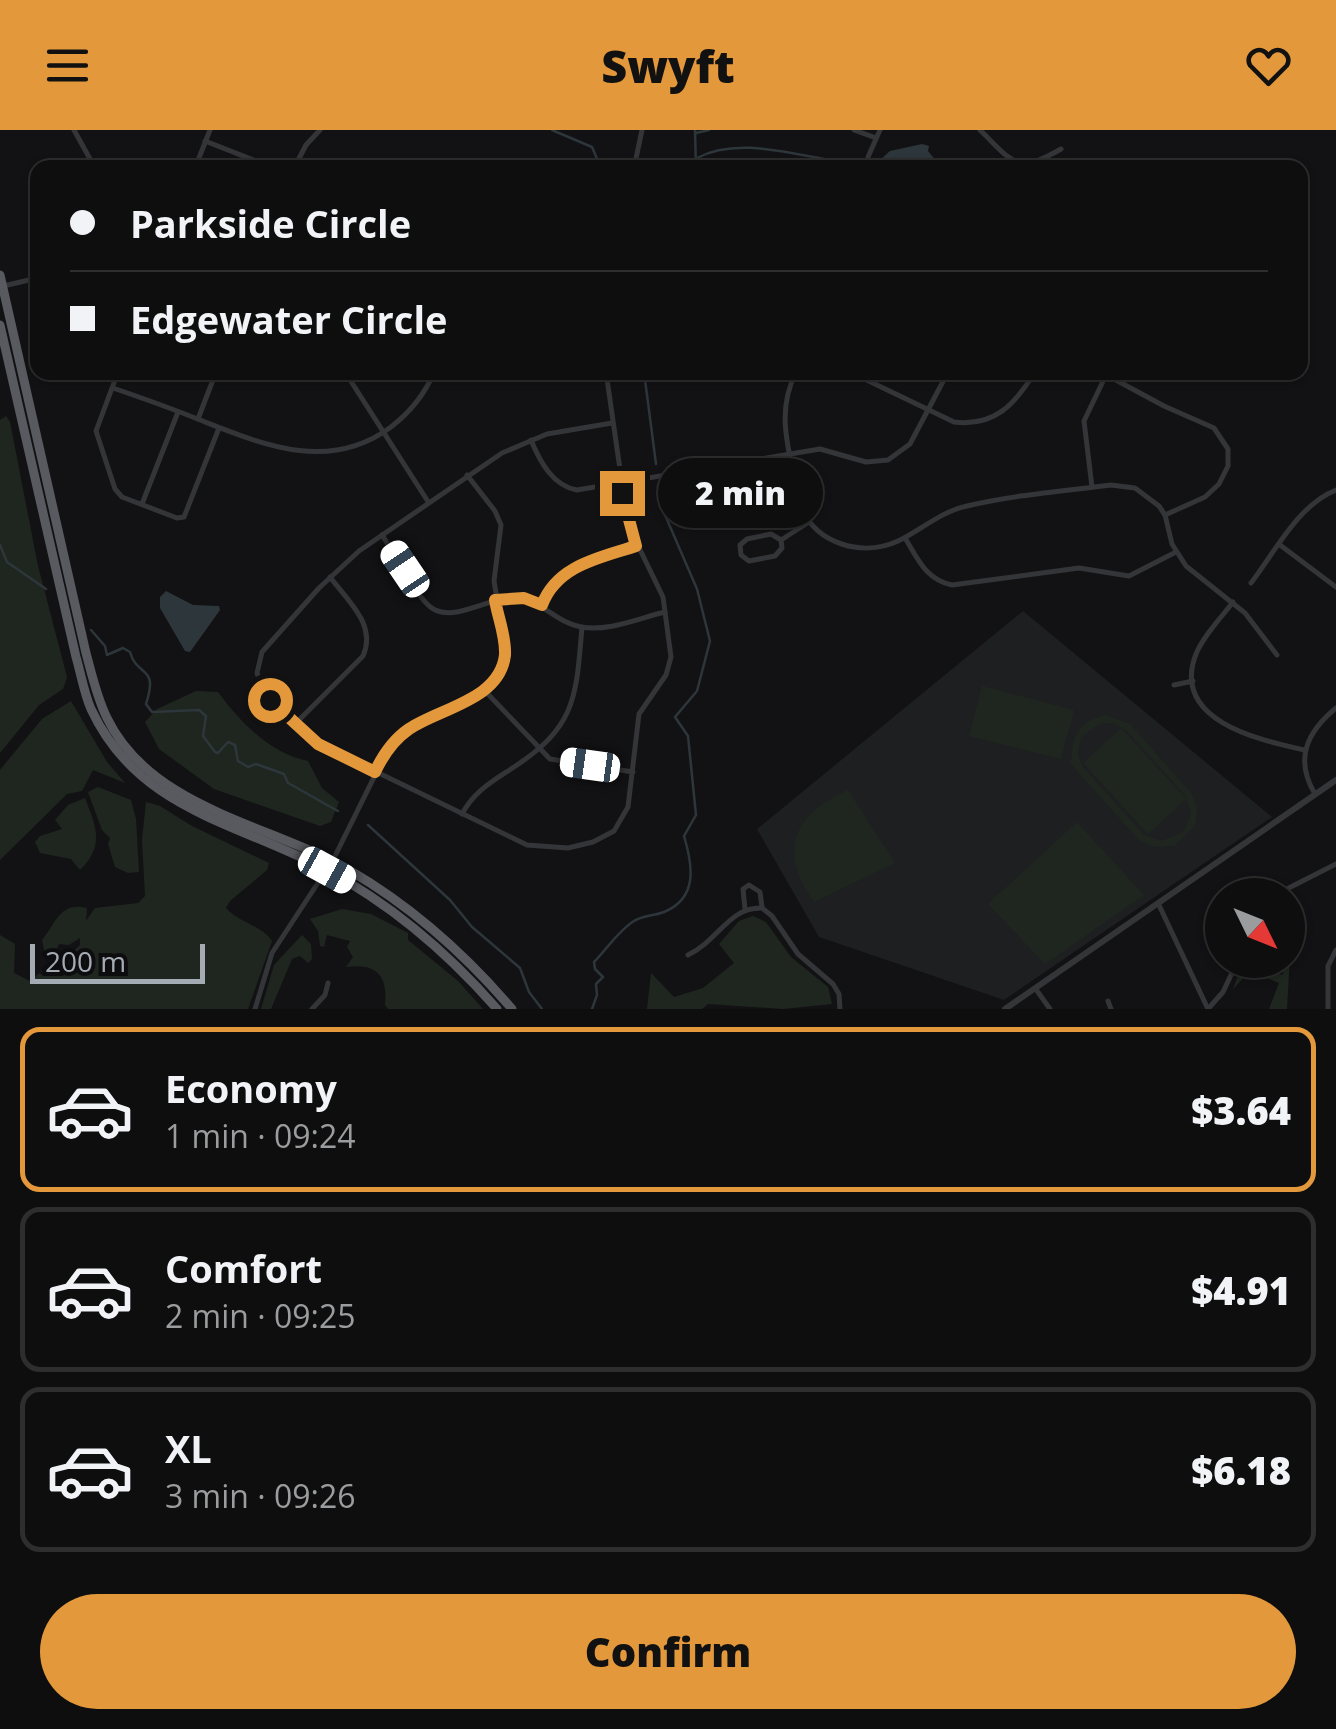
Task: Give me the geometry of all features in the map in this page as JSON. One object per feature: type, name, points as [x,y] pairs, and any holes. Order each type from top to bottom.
[{"type":"highway","points":[[1,282],[86,653],[108,721],[132,753],[191,799],[388,896],[472,965],[512,1009]]},
{"type":"highway","points":[[0,325],[76,657],[90,706],[108,739],[148,783],[186,809],[330,866],[424,936],[497,1009]]},
{"type":"street","points":[[74,130],[91,160]]},
{"type":"street","points":[[198,160],[210,130]]},
{"type":"street","points":[[298,160],[320,130]]},
{"type":"street","points":[[636,160],[642,130]]},
{"type":"street","points":[[854,130],[876,138]]},
{"type":"street","points":[[868,160],[880,130]]},
{"type":"street","points":[[980,130],[1012,160]]},
{"type":"street","points":[[205,141],[254,160]]},
{"type":"street","points":[[1043,160],[1061,149]]},
{"type":"street","points":[[1,282],[30,279]]},
{"type":"street","points":[[115,380],[96,437],[116,492],[178,518],[185,517],[219,428]]},
{"type":"street","points":[[198,419],[213,380]]},
{"type":"street","points":[[350,380],[428,501]]},
{"type":"street","points":[[112,388],[267,446],[302,453],[348,448],[382,433],[416,402],[429,380]]},
{"type":"street","points":[[607,380],[628,524],[661,591],[670,664],[663,680],[642,706],[628,806],[619,826],[580,846],[555,849],[527,845],[318,744],[261,688],[257,673],[260,658],[270,643],[330,577],[382,534],[467,475],[530,440],[612,423]]},
{"type":"street","points":[[792,380],[783,420],[800,504],[810,522],[829,539],[870,549],[966,506],[1092,487],[1135,488],[1154,501],[1166,516],[1176,552],[1186,566],[1234,602],[1276,655]]},
{"type":"street","points":[[867,380],[954,422],[980,422],[1006,410],[1029,380]]},
{"type":"street","points":[[530,440],[548,471],[566,488],[577,490],[820,449],[857,460],[882,462],[910,444],[944,380]]},
{"type":"street","points":[[1092,487],[1084,421],[1101,380]]},
{"type":"street","points":[[1117,380],[1214,428],[1228,449],[1228,466],[1219,484],[1205,497],[1166,516]]},
{"type":"street","points":[[142,504],[178,412]]},
{"type":"street","points":[[256,1009],[272,953],[330,866],[390,745],[410,728],[484,690],[497,678],[504,658],[495,600],[500,522],[467,475]]},
{"type":"street","points":[[1251,583],[1310,506],[1336,490]]},
{"type":"street","points":[[781,540],[810,522]]},
{"type":"street","points":[[382,534],[431,608],[453,612],[495,600],[524,598],[562,620],[604,627],[665,612]]},
{"type":"street","points":[[771,534],[781,540],[781,551],[773,557],[749,561],[741,555],[740,545],[747,538],[771,534]]},
{"type":"street","points":[[904,537],[926,571],[940,582],[952,585],[1079,568],[1130,576],[1176,552]]},
{"type":"street","points":[[1280,545],[1336,587]]},
{"type":"street","points":[[542,605],[552,584],[568,571],[636,546]]},
{"type":"street","points":[[296,723],[367,649],[369,638],[364,622],[330,577]]},
{"type":"street","points":[[1234,602],[1198,649],[1193,680],[1201,703],[1224,724],[1250,737],[1304,750]]},
{"type":"street","points":[[462,814],[480,789],[538,750],[572,706],[582,626]]},
{"type":"street","points":[[1174,685],[1193,680]]},
{"type":"street","points":[[484,690],[538,750],[556,760],[632,772]]},
{"type":"street","points":[[1315,794],[1305,775],[1304,750],[1318,725],[1336,708]]},
{"type":"street","points":[[1004,1009],[1336,780]]},
{"type":"street","points":[[1305,880],[1336,864]]},
{"type":"street","points":[[745,909],[743,890],[748,885],[760,892],[762,908]]},
{"type":"street","points":[[1158,903],[1208,1009],[1230,978]]},
{"type":"street","points":[[688,955],[714,940],[734,915],[745,909],[762,908],[798,954],[833,984],[839,994],[840,1009]]},
{"type":"street","points":[[1328,1009],[1328,966],[1336,950]]},
{"type":"street","points":[[312,1009],[328,983]]},
{"type":"street","points":[[1035,988],[1050,1009]]},
{"type":"street","points":[[1108,1001],[1111,1009]]},
{"type":"shaded area","points":[[922,144],[929,146],[935,160],[880,160],[890,151]]},
{"type":"shaded area","points":[[6,416],[67,677],[63,689],[39,705],[0,753],[0,420]]},
{"type":"shaded area","points":[[166,591],[193,605],[219,606],[190,652],[185,651],[160,608],[160,597]]},
{"type":"shaded area","points":[[1023,611],[1272,817],[1004,1000],[819,937],[757,829]]},
{"type":"shaded area","points":[[982,686],[1074,710],[1061,759],[969,736]]},
{"type":"shaded area","points":[[196,691],[218,692],[257,735],[281,751],[308,761],[322,788],[339,802],[331,822],[320,826],[214,789],[159,749],[145,722],[157,709]]},
{"type":"shaded area","points":[[71,701],[107,762],[125,783],[93,770],[82,791],[67,794],[0,860],[0,770],[42,719]]},
{"type":"shaded area","points":[[1106,715],[1130,724],[1192,794],[1197,809],[1195,826],[1174,846],[1153,847],[1139,840],[1069,762],[1080,730]],"holes":[[[1101,723],[1113,723],[1126,730],[1186,796],[1191,814],[1184,832],[1161,841],[1144,835],[1082,766],[1078,754],[1081,737]]]},
{"type":"shaded area","points":[[1121,728],[1186,799],[1148,834],[1083,763]]},
{"type":"shaded area","points":[[98,787],[131,800],[139,872],[128,873],[115,867],[110,838],[102,830],[88,792]]},
{"type":"shaded area","points":[[848,790],[895,863],[814,902],[796,867],[796,837],[814,811]]},
{"type":"shaded area","points":[[85,798],[96,836],[93,852],[80,870],[71,859],[40,853],[35,842],[40,836],[62,829],[55,820],[68,805]]},
{"type":"shaded area","points":[[146,802],[269,863],[267,870],[226,908],[272,941],[248,1009],[0,1009],[0,935],[15,944],[14,973],[30,981],[80,945],[80,938],[69,945],[59,944],[54,956],[45,953],[42,940],[65,911],[87,908],[86,921],[95,908],[138,903],[145,896],[142,840]]},
{"type":"shaded area","points":[[1077,822],[1144,895],[1045,964],[988,904]]},
{"type":"shaded area","points":[[342,909],[371,914],[408,933],[408,940],[458,981],[483,1009],[388,1009],[378,973],[365,967],[346,967],[353,957],[347,947],[350,941],[327,935],[324,947],[320,946],[318,931],[310,919]]},
{"type":"shaded area","points":[[753,916],[766,922],[791,957],[828,987],[832,1004],[783,1009],[708,1004],[702,1009],[647,1009],[651,973],[674,997],[703,988],[734,963],[719,944],[739,921]]},
{"type":"shaded area","points":[[302,935],[311,944],[312,959],[308,963],[300,956],[292,959],[271,1009],[261,1009],[274,965]]},
{"type":"shaded area","points":[[1267,978],[1289,978],[1287,1009],[1269,1009],[1279,983]]},
{"type":"waterway","points":[[552,130],[592,147],[598,160]]},
{"type":"waterway","points":[[695,130],[696,160]]},
{"type":"waterway","points":[[696,133],[709,130]]},
{"type":"waterway","points":[[697,158],[715,151],[756,148],[830,160]]},
{"type":"waterway","points":[[645,380],[656,464]]},
{"type":"waterway","points":[[592,1009],[596,984],[603,977],[594,962],[634,921],[675,906],[688,890],[690,880],[684,836],[696,815],[688,736],[675,717],[697,691],[710,641],[697,589],[662,508],[660,490]]},
{"type":"waterway","points":[[0,545],[7,562],[46,589]]},
{"type":"waterway","points":[[91,630],[105,646],[107,655],[123,648],[146,673],[150,683],[146,704],[152,712],[199,710],[206,716],[203,736],[215,752],[228,742],[235,745],[238,761],[248,767],[256,764],[284,774],[288,783],[338,811]]},
{"type":"waterway","points":[[368,825],[450,900],[472,927],[520,968],[529,992],[542,1009]]},
{"type":"route","points":[[270,700],[318,744],[375,772],[400,736],[484,690],[497,678],[505,652],[495,600],[524,598],[542,605],[552,584],[568,571],[636,546],[622,493]]}]
